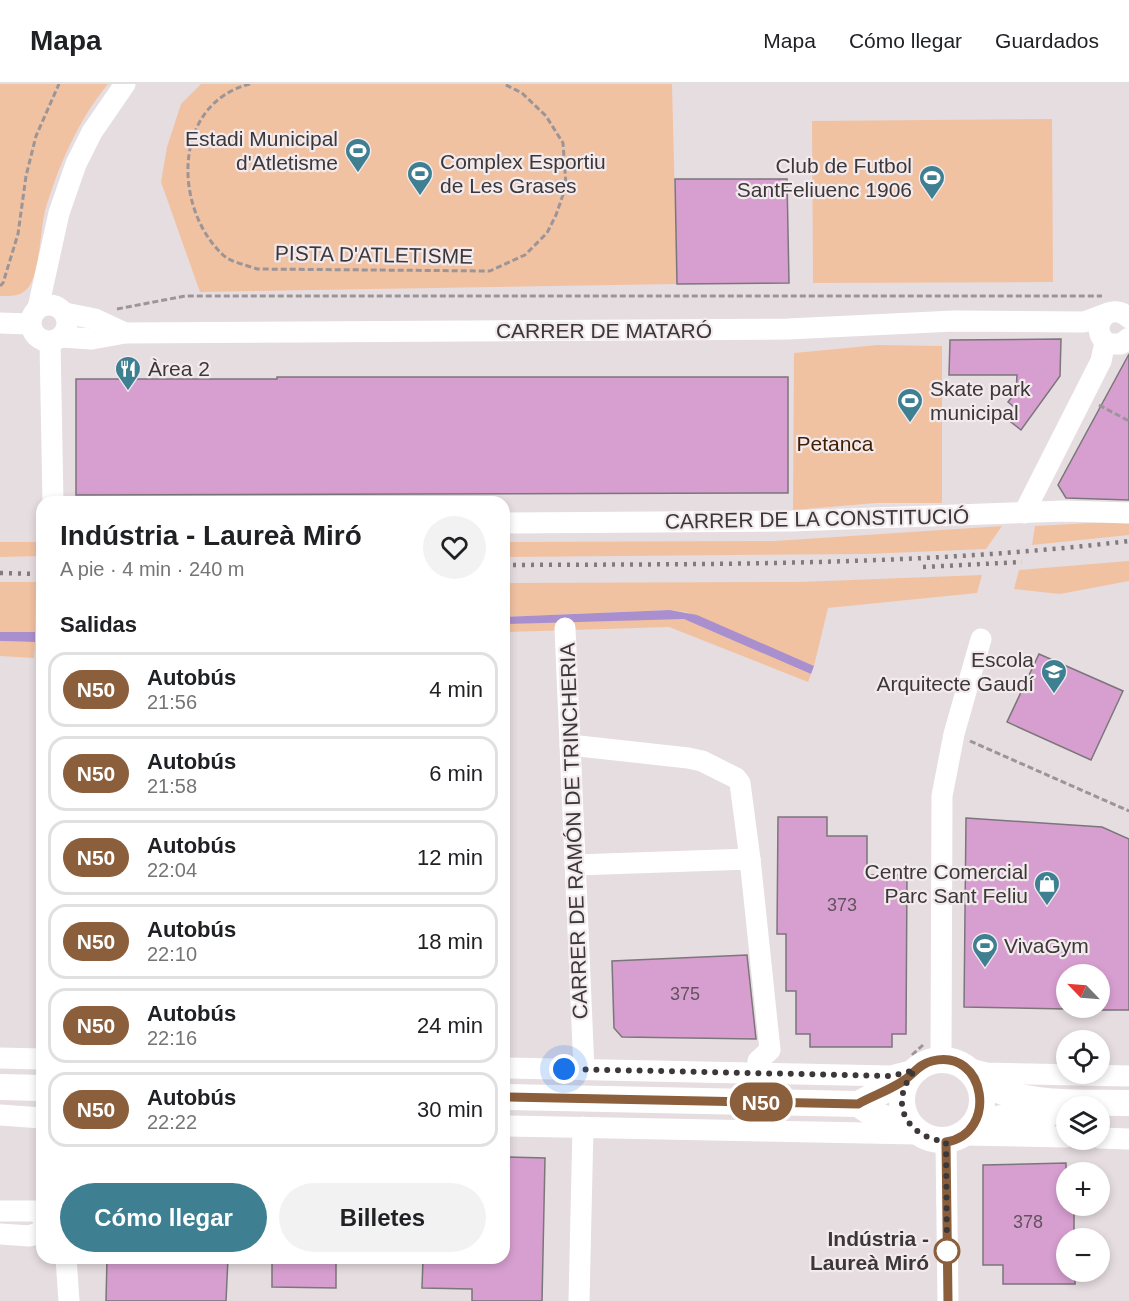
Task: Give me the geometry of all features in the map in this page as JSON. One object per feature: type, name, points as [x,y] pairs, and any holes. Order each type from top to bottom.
[{"type":"main road","points":[[510,1097],[858,1104],[911,1074],[922,1064],[941,1059],[972,1074],[1004,1094],[1024,1099],[1129,1103]]},
{"type":"main road","points":[[911,1074],[902,1093],[902,1107],[916,1131]]},
{"type":"main road","points":[[961,1134],[981,1107],[982,1094],[972,1074]]},
{"type":"main road","points":[[0,1087],[36,1088]]},
{"type":"main road","points":[[858,1104],[873,1114],[916,1131],[961,1134],[1017,1114],[1056,1115]]},
{"type":"main road","points":[[1110,1116],[1129,1116]]},
{"type":"street","points":[[56,339],[36,337],[47,313],[42,282],[50,260],[59,213],[76,164],[92,132],[125,84]]},
{"type":"street","points":[[1024,513],[1101,361],[1102,339],[1099,323],[1118,308]]},
{"type":"street","name":"CARRER DE MATARÓ","points":[[56,339],[92,339],[125,333],[788,330],[954,321],[1084,322],[1118,308]]},
{"type":"street","points":[[47,313],[67,326],[56,339],[53,496]]},
{"type":"street","name":"CARRER DE MATARÓ","points":[[0,323],[47,313],[95,319],[125,333]]},
{"type":"street","points":[[1084,322],[1102,339],[1117,345],[1129,338]]},
{"type":"street","name":"CARRER DE LA CONSTITUCIÓ","points":[[510,523],[792,521],[1063,511],[1129,513]]},
{"type":"street","name":"CARRER DE RAMÓN DE TRINCHERIA","points":[[565,628],[584,1070]]},
{"type":"street","points":[[941,1059],[942,796],[954,734],[981,639]]},
{"type":"street","points":[[570,745],[702,761],[736,778],[740,783],[770,1050],[758,1061],[758,1073]]},
{"type":"street","points":[[575,866],[750,859]]},
{"type":"street","points":[[0,1058],[36,1059]]},
{"type":"street","points":[[510,1068],[891,1076],[911,1074]]},
{"type":"street","points":[[972,1074],[1129,1078]]},
{"type":"street","points":[[1024,1099],[1081,1083],[1129,1078]]},
{"type":"street","points":[[0,1115],[36,1118]]},
{"type":"street","points":[[510,1125],[916,1131]]},
{"type":"street","points":[[579,1301],[583,1127]]},
{"type":"street","points":[[948,1301],[961,1134],[1056,1137]]},
{"type":"street","points":[[1110,1138],[1129,1139]]},
{"type":"street","points":[[0,1211],[36,1212]]},
{"type":"street","points":[[0,1234],[30,1236],[36,1234]]},
{"type":"street","points":[[66,1264],[69,1301]]},
{"type":"street","points":[[79,1301],[81,1264]]},
{"type":"path","points":[[0,286],[3,283],[18,234],[26,176],[36,136],[58,84]]},
{"type":"path","name":"PISTA D'ATLETISME","points":[[250,84],[239,87],[213,105],[191,135],[187,178],[191,208],[224,256],[257,269],[490,271],[525,255],[547,233],[566,186],[563,143],[546,116],[522,93],[504,84]]},
{"type":"path","points":[[125,309],[184,296],[1118,308]]},
{"type":"path","points":[[1082,396],[1129,421]]},
{"type":"path","points":[[954,734],[1129,811]]},
{"type":"green space","points":[[0,84],[108,84],[78,128],[56,178],[45,211],[37,265],[31,284],[23,292],[10,296],[0,296]]},
{"type":"green space","name":"Complex Esportiu de Les Grases","points":[[201,84],[672,84],[677,284],[200,292],[161,182],[167,147],[181,104]]},
{"type":"green space","name":"Club de Futbol SantFeliuenc 1906","points":[[1052,119],[1053,282],[813,283],[812,121]]},
{"type":"green space","name":"Petanca","points":[[878,345],[942,346],[942,503],[877,503],[793,510],[794,353]]},
{"type":"green space","points":[[1129,521],[1129,535],[1032,545],[1035,526]]},
{"type":"green space","points":[[1002,526],[986,549],[866,554],[510,557],[510,542],[775,541]]},
{"type":"green space","points":[[0,542],[36,542],[36,556],[0,557]]},
{"type":"green space","points":[[1129,561],[1129,581],[1060,594],[1014,589],[1019,570]]},
{"type":"green space","points":[[982,575],[977,593],[828,608],[814,666],[686,612],[670,610],[510,617],[510,583],[798,582]]},
{"type":"green space","points":[[0,582],[36,582],[35,632],[0,632]]},
{"type":"green space","points":[[684,619],[811,674],[808,682],[669,627],[510,632],[510,624]]},
{"type":"green space","points":[[0,641],[35,642],[34,658],[0,656]]},
{"type":"shaded area","points":[[670,610],[697,615],[814,666],[811,674],[684,619],[510,624],[510,617]]},
{"type":"shaded area","points":[[0,632],[35,632],[35,642],[0,641]]},
{"type":"building","points":[[675,179],[787,179],[789,283],[677,284]]},
{"type":"building","points":[[1061,339],[1060,376],[1021,430],[1011,422],[1019,411],[1008,402],[1016,392],[1017,375],[949,375],[950,340]]},
{"type":"building","points":[[1129,354],[1129,500],[1066,498],[1058,485]]},
{"type":"building","points":[[277,377],[788,377],[788,493],[76,495],[76,379],[277,379]]},
{"type":"building","points":[[1039,654],[1123,691],[1091,760],[1007,722]]},
{"type":"building","points":[[778,817],[827,817],[827,836],[867,836],[867,875],[907,875],[906,1034],[892,1034],[892,1047],[810,1047],[810,1034],[796,1034],[796,991],[786,991],[786,934],[777,934]]},
{"type":"building","name":"Centre Comercial Parc Sant Feliu","points":[[966,818],[1102,827],[1129,839],[1129,1010],[1110,1010],[1110,964],[1056,964],[1056,1009],[964,1007]]},
{"type":"building","points":[[747,955],[756,1039],[622,1037],[614,1028],[612,961]]},
{"type":"building","points":[[510,1157],[545,1158],[542,1301],[472,1301],[472,1289],[422,1288],[423,1264],[510,1264]]},
{"type":"building","points":[[1056,1163],[1056,1216],[1074,1216],[1074,1228],[1056,1228],[1056,1282],[1075,1282],[1075,1284],[1003,1284],[1003,1265],[983,1265],[983,1165]]},
{"type":"building","points":[[107,1264],[228,1264],[226,1301],[106,1301]]},
{"type":"building","points":[[272,1264],[336,1264],[336,1288],[272,1287]]},
{"type":"railway","points":[[510,565],[739,564],[895,559],[973,555],[1129,541]]},
{"type":"railway","points":[[923,567],[1022,562]]},
{"type":"railway","points":[[0,573],[36,574]]},
{"type":"bus line","name":"N50","points":[[510,1097],[858,1104],[887,1091],[908,1078],[922,1064],[941,1059],[955,1062],[973,1074],[982,1094],[981,1107],[973,1125],[964,1135],[946,1142],[948,1301]]},
{"type":"place","name":"Estadi Municipal d'Atletisme","points":[[358,174]]},
{"type":"place","name":"Complex Esportiu de Les Grases","points":[[420,197]]},
{"type":"place","name":"Club de Futbol SantFeliuenc 1906","points":[[932,201]]},
{"type":"place","name":"Àrea 2","points":[[128,392]]},
{"type":"place","name":"Skate park municipal","points":[[910,424]]},
{"type":"place","name":"Escola Arquitecte Gaudí","points":[[1054,695]]},
{"type":"place","name":"Centre Comercial Parc Sant Feliu","points":[[1047,907]]},
{"type":"place","name":"VivaGym","points":[[985,969]]},
{"type":"place","name":"Indústria - Laureà Miró","points":[[947,1251]]},
{"type":"route","points":[[564,1069],[891,1076],[915,1070],[905,1084],[902,1093],[902,1107],[906,1119],[920,1134],[932,1140],[946,1142],[947,1251]]}]
